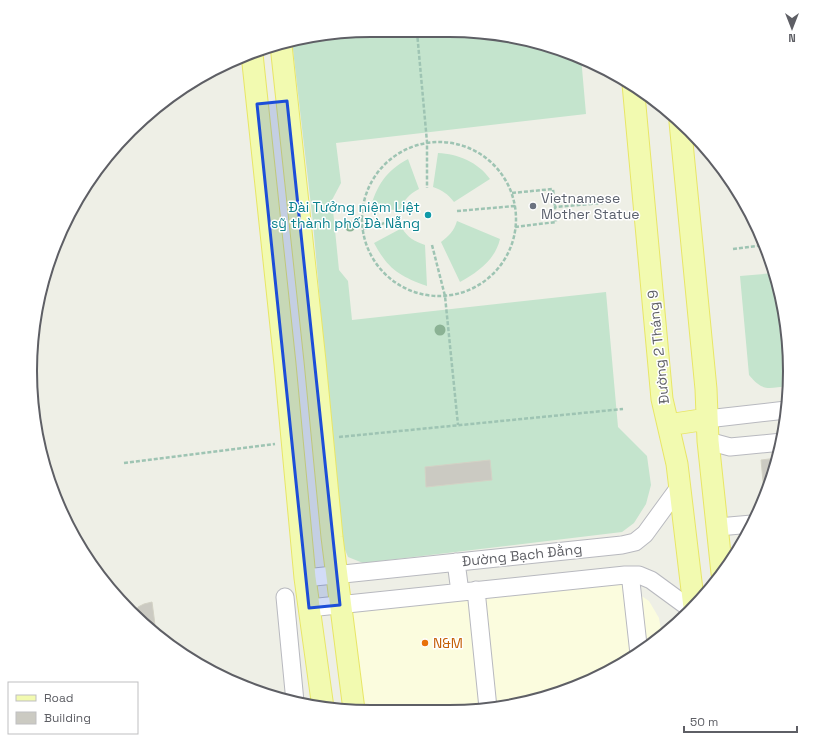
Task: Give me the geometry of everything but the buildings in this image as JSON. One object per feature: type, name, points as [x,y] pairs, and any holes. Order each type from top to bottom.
[{"type":"main road","points":[[282,49],[336,575],[353,704]]},
{"type":"main road","points":[[252,59],[285,364],[305,578],[322,701]]},
{"type":"main road","name":"Đường 2 Tháng 9","points":[[634,92],[662,399],[677,464],[693,598]]},
{"type":"main road","points":[[257,104],[287,101]]},
{"type":"main road","points":[[681,131],[706,389],[708,441],[718,527],[725,559]]},
{"type":"main road","points":[[285,364],[315,361]]},
{"type":"main road","points":[[668,425],[707,420]]},
{"type":"street","points":[[707,420],[780,411]]},
{"type":"street","points":[[708,441],[730,447],[775,443]]},
{"type":"street","name":"Đường Bạch Đằng","points":[[305,578],[622,545],[635,542],[645,534],[680,486]]},
{"type":"street","points":[[718,527],[746,525]]},
{"type":"street","points":[[456,562],[468,591],[487,703]]},
{"type":"street","points":[[309,608],[625,575],[639,575],[651,580],[686,606]]},
{"type":"street","points":[[631,582],[638,647]]},
{"type":"street","points":[[285,597],[294,696]]},
{"type":"path","points":[[417,37],[427,142],[428,188]]},
{"type":"path","points":[[427,142],[463,145],[484,156],[501,172],[512,193],[517,216],[514,239],[504,261],[489,279],[468,291],[445,296],[420,294],[398,284],[379,268],[366,247],[361,222],[364,198],[375,176],[392,158],[414,146],[427,142]]},
{"type":"path","points":[[512,193],[553,189],[555,207],[556,222],[515,227]]},
{"type":"path","points":[[555,207],[603,203]]},
{"type":"path","points":[[457,212],[515,206]]},
{"type":"path","points":[[363,229],[399,220]]},
{"type":"path","points":[[432,245],[445,296],[458,425]]},
{"type":"path","points":[[733,249],[759,246]]},
{"type":"path","points":[[334,437],[623,408]]},
{"type":"path","points":[[124,463],[276,444]]},
{"type":"highlighted area","points":[[287,101],[340,605],[309,608],[257,104]]},
{"type":"shaded area","points":[[349,38],[471,38],[514,43],[535,48],[582,64],[586,114],[336,143],[341,183],[332,200],[339,270],[348,281],[352,320],[606,292],[618,427],[647,456],[651,485],[646,504],[634,523],[622,532],[363,563],[348,557],[341,540],[313,223],[293,46],[306,43]]},
{"type":"shaded area","points":[[438,153],[453,155],[467,160],[480,168],[490,179],[454,202],[445,193],[433,187]]},
{"type":"shaded area","points":[[408,159],[419,189],[407,198],[400,210],[370,209],[383,180],[394,168]]},
{"type":"shaded area","points":[[457,221],[500,239],[494,253],[485,265],[460,282],[441,242],[451,233]]},
{"type":"shaded area","points":[[402,228],[412,239],[425,245],[427,286],[409,279],[395,270],[384,259],[374,243]]},
{"type":"shaded area","points":[[768,274],[777,306],[780,327],[783,371],[782,387],[766,388],[758,384],[749,375],[740,276]]},
{"type":"shaded area","points":[[622,583],[649,601],[659,618],[661,629],[635,649],[597,671],[577,680],[535,694],[514,699],[471,704],[349,704],[348,704],[342,610]]},
{"type":"place","name":"Vietnamese Mother Statue","points":[[533,206]]},
{"type":"place","name":"Đài Tưởng niệm Liệt sỹ thành phố Đà Nẵng","points":[[428,215]]},
{"type":"place","name":"N&M","points":[[425,643]]}]
